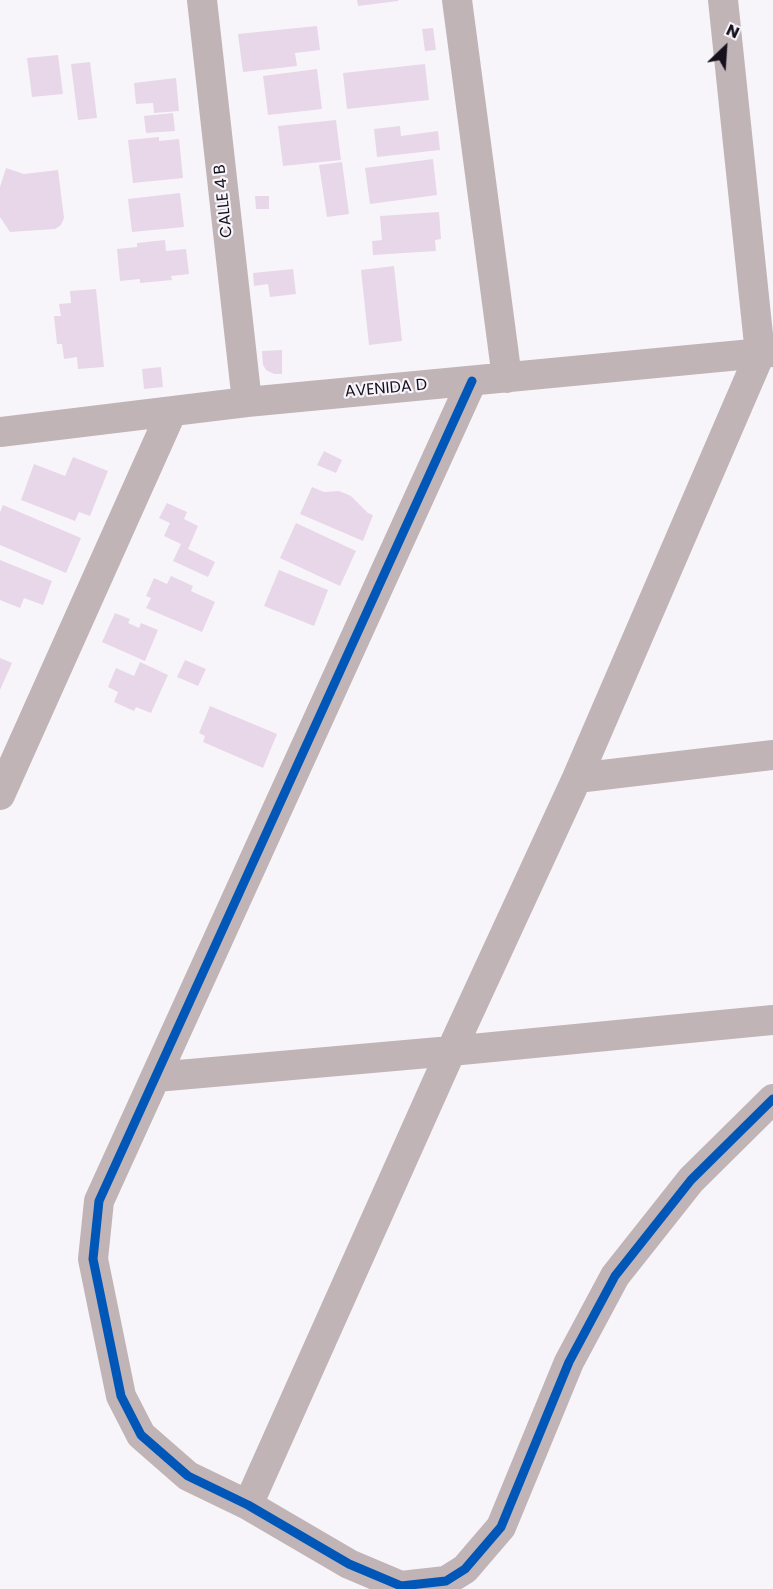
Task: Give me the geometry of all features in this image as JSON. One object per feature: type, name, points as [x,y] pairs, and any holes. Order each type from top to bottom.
[{"type":"street","name":"CALLE 4 B","points":[[202,0],[247,402]]},
{"type":"street","points":[[457,0],[507,378]]},
{"type":"street","points":[[248,1504],[767,353],[723,0]]},
{"type":"street","name":"AVENIDA D","points":[[0,432],[247,402],[767,353]]},
{"type":"street","points":[[472,381],[99,1201],[93,1258],[121,1396],[141,1435],[188,1476],[248,1504],[349,1564],[401,1586],[446,1581],[465,1569],[501,1527],[569,1362],[615,1276],[691,1180],[773,1100]]},
{"type":"street","points":[[0,795],[172,411]]},
{"type":"street","points":[[577,778],[773,755]]},
{"type":"street","points":[[156,1077],[773,1020]]},
{"type":"building","points":[[357,0],[398,0],[398,1],[358,6]]},
{"type":"building","points":[[317,26],[320,50],[295,53],[297,66],[243,72],[238,34]]},
{"type":"building","points":[[433,28],[436,50],[425,51],[422,29]]},
{"type":"building","points":[[58,55],[63,94],[32,97],[27,58]]},
{"type":"building","points":[[90,62],[97,118],[78,120],[71,64]]},
{"type":"building","points":[[425,64],[429,100],[347,109],[343,73]]},
{"type":"building","points":[[317,69],[322,109],[268,115],[263,76]]},
{"type":"building","points":[[176,78],[179,111],[154,113],[153,103],[136,104],[134,83]]},
{"type":"building","points":[[173,113],[175,131],[146,133],[144,116]]},
{"type":"building","points":[[336,120],[341,160],[283,166],[278,126]]},
{"type":"building","points":[[400,126],[401,136],[438,131],[440,150],[377,157],[374,129]]},
{"type":"building","points":[[159,137],[159,141],[179,139],[183,178],[133,183],[128,140]]},
{"type":"building","points":[[433,159],[437,195],[370,204],[365,168]]},
{"type":"building","points":[[342,162],[349,214],[327,217],[319,165]]},
{"type":"building","points":[[6,168],[24,174],[58,170],[64,218],[61,225],[55,229],[10,232],[0,217],[0,187]]},
{"type":"building","points":[[180,193],[184,227],[132,232],[128,199]]},
{"type":"building","points":[[255,196],[269,196],[269,209],[256,209]]},
{"type":"building","points":[[439,212],[441,239],[435,240],[436,251],[373,255],[372,241],[382,240],[380,216]]},
{"type":"building","points":[[165,240],[166,251],[186,249],[189,274],[171,276],[172,280],[140,283],[140,279],[120,281],[117,249],[137,247],[137,243]]},
{"type":"building","points":[[394,266],[402,341],[369,345],[361,270]]},
{"type":"building","points":[[293,269],[296,294],[270,297],[268,284],[254,286],[253,273]]},
{"type":"building","points":[[96,289],[104,367],[78,369],[77,357],[64,359],[62,344],[57,344],[54,316],[61,316],[59,304],[71,303],[70,291]]},
{"type":"building","points":[[282,350],[282,374],[274,374],[266,370],[263,365],[262,351]]},
{"type":"building","points":[[161,367],[163,387],[144,389],[142,369]]},
{"type":"building","points":[[324,451],[342,460],[336,473],[317,465]]},
{"type":"building","points":[[73,457],[108,471],[90,516],[79,512],[75,521],[21,500],[34,464],[65,476]]},
{"type":"building","points":[[312,487],[324,492],[339,491],[351,496],[373,515],[363,541],[300,514]]},
{"type":"building","points":[[167,503],[187,512],[184,519],[198,526],[188,549],[215,562],[208,577],[173,561],[181,544],[164,536],[170,523],[159,518]]},
{"type":"building","points":[[3,505],[81,538],[66,573],[0,545],[0,512]]},
{"type":"building","points":[[296,523],[356,551],[340,586],[280,558]]},
{"type":"building","points":[[0,560],[52,581],[43,605],[24,598],[20,608],[0,600]]},
{"type":"building","points":[[279,570],[328,590],[314,626],[264,606]]},
{"type":"building","points":[[171,576],[193,586],[191,591],[215,602],[202,632],[146,608],[151,598],[146,596],[154,578],[167,584]]},
{"type":"building","points":[[115,613],[130,619],[128,623],[139,628],[141,623],[158,630],[145,661],[102,642]]},
{"type":"building","points":[[0,658],[12,663],[0,690]]},
{"type":"building","points":[[185,660],[206,669],[198,686],[177,677]]},
{"type":"building","points":[[140,662],[168,675],[151,713],[136,707],[134,711],[114,702],[118,692],[108,687],[116,668],[134,676]]},
{"type":"building","points":[[210,706],[277,734],[263,768],[203,742],[205,736],[199,733]]},
{"type":"cycle path","points":[[472,381],[99,1201],[93,1259],[121,1396],[141,1435],[188,1476],[248,1505],[349,1564],[401,1586],[446,1581],[465,1569],[501,1527],[569,1362],[615,1276],[691,1180],[773,1099]]}]
